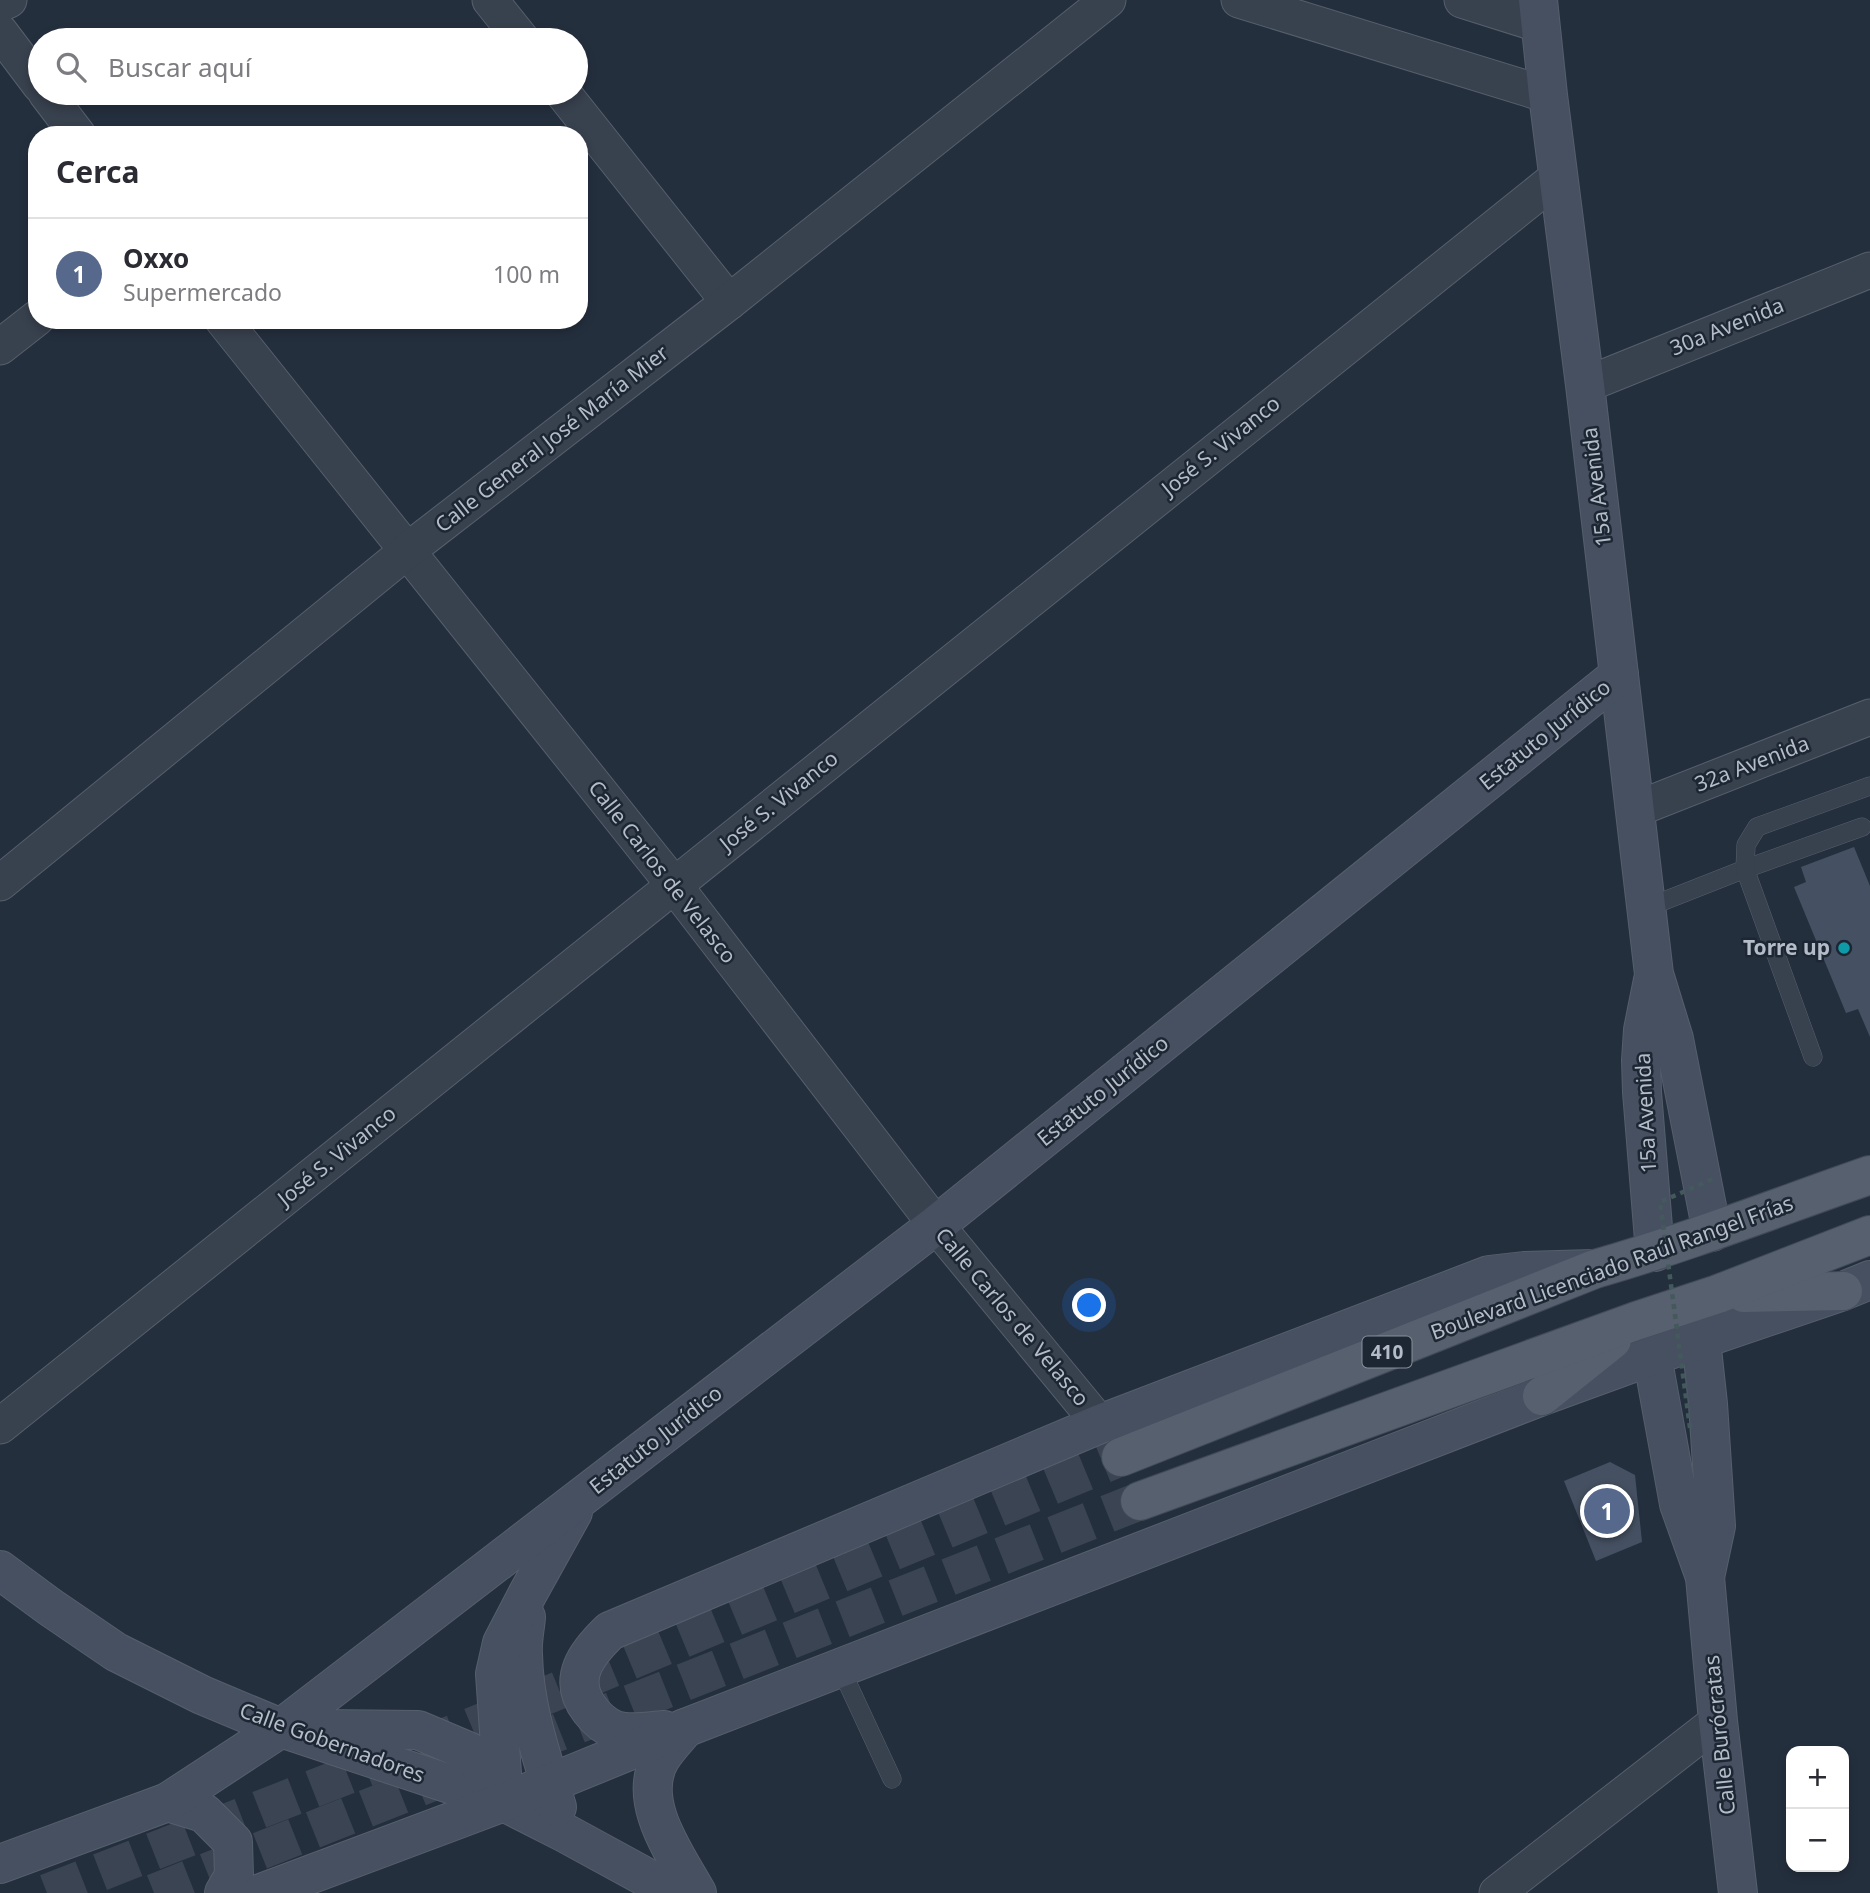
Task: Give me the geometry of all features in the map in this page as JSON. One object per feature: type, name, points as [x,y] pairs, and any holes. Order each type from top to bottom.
[{"type":"main road","name":"Boulevard Licenciado Raúl Rangel Frías","points":[[1121,1457],[1595,1269],[1712,1233],[1870,1175]]},
{"type":"main road","points":[[1140,1501],[1636,1321],[1718,1294],[1870,1234]]},
{"type":"main road","points":[[1718,1294],[1856,1286]]},
{"type":"main road","points":[[1542,1396],[1636,1321]]},
{"type":"street","points":[[0,4],[9,0]]},
{"type":"street","points":[[490,0],[512,28]]},
{"type":"street","name":"Calle General José María Mier","points":[[0,883],[407,551],[729,302],[1108,0]]},
{"type":"street","points":[[1239,0],[1548,95]]},
{"type":"street","points":[[1462,0],[1540,13]]},
{"type":"street","name":"15a Avenida","points":[[1540,13],[1654,974],[1677,1052],[1712,1233]]},
{"type":"street","points":[[0,32],[28,69]]},
{"type":"street","points":[[55,105],[71,126]]},
{"type":"street","points":[[573,105],[729,302]]},
{"type":"street","name":"José S. Vivanco","points":[[0,1426],[1559,176]]},
{"type":"street","name":"30a Avenida","points":[[1584,385],[1870,270]]},
{"type":"street","points":[[0,347],[28,325]]},
{"type":"street","name":"Calle Carlos de Velasco","points":[[230,329],[674,885],[936,1225],[1100,1424]]},
{"type":"street","name":"Estatuto Jurídico","points":[[0,1864],[168,1802],[281,1728],[936,1225],[1619,675]]},
{"type":"street","name":"32a Avenida","points":[[1634,810],[1870,717]]},
{"type":"street","name":"15a Avenida","points":[[1654,974],[1643,1030],[1641,1060],[1655,1252]]},
{"type":"street","points":[[685,1728],[636,1733],[615,1730],[598,1721],[584,1703],[578,1685],[582,1667],[593,1648],[610,1630],[1100,1424],[1489,1275],[1524,1270],[1595,1269]]},
{"type":"street","points":[[261,1893],[504,1802],[840,1667],[1542,1396],[1856,1286]]},
{"type":"street","name":"Calle Burócratas","points":[[1701,1340],[1716,1526],[1705,1577]]},
{"type":"street","name":"Calle Burócratas","points":[[1652,1356],[1679,1504],[1705,1577],[1738,1893]]},
{"type":"street","points":[[504,1802],[495,1674],[502,1643],[580,1499]]},
{"type":"street","name":"Calle Gobernadores","points":[[0,1570],[116,1652],[202,1695],[281,1728],[504,1802],[675,1893]]},
{"type":"street","points":[[527,1593],[523,1653],[526,1693],[532,1728],[565,1833]]},
{"type":"street","points":[[1497,1893],[1718,1721]]},
{"type":"street","points":[[685,1728],[661,1759],[652,1784],[653,1801],[665,1836],[697,1893]]},
{"type":"street","points":[[168,1802],[204,1813],[233,1842],[234,1876],[224,1893]]},
{"type":"lane","points":[[1813,1057],[1745,869],[1746,845],[1757,827],[1870,786]]},
{"type":"lane","points":[[1646,908],[1862,827]]},
{"type":"lane","points":[[840,1667],[892,1779]]},
{"type":"path","points":[[1689,1429],[1660,1202],[1715,1178]]},
{"type":"building","name":"Torre up","points":[[1854,847],[1870,886],[1870,1037],[1858,1009],[1846,1013],[1794,887],[1806,882],[1801,867]]},
{"type":"building","points":[[1610,1462],[1635,1475],[1642,1542],[1596,1561],[1564,1481]]},
{"type":"tunnel","points":[[47,1893],[468,1728],[1121,1457]]},
{"type":"tunnel","points":[[154,1893],[1140,1501]]},
{"type":"place","name":"Torre up","points":[[1844,948]]},
{"type":"place","name":"Oxxo","points":[[1607,1511]]}]
